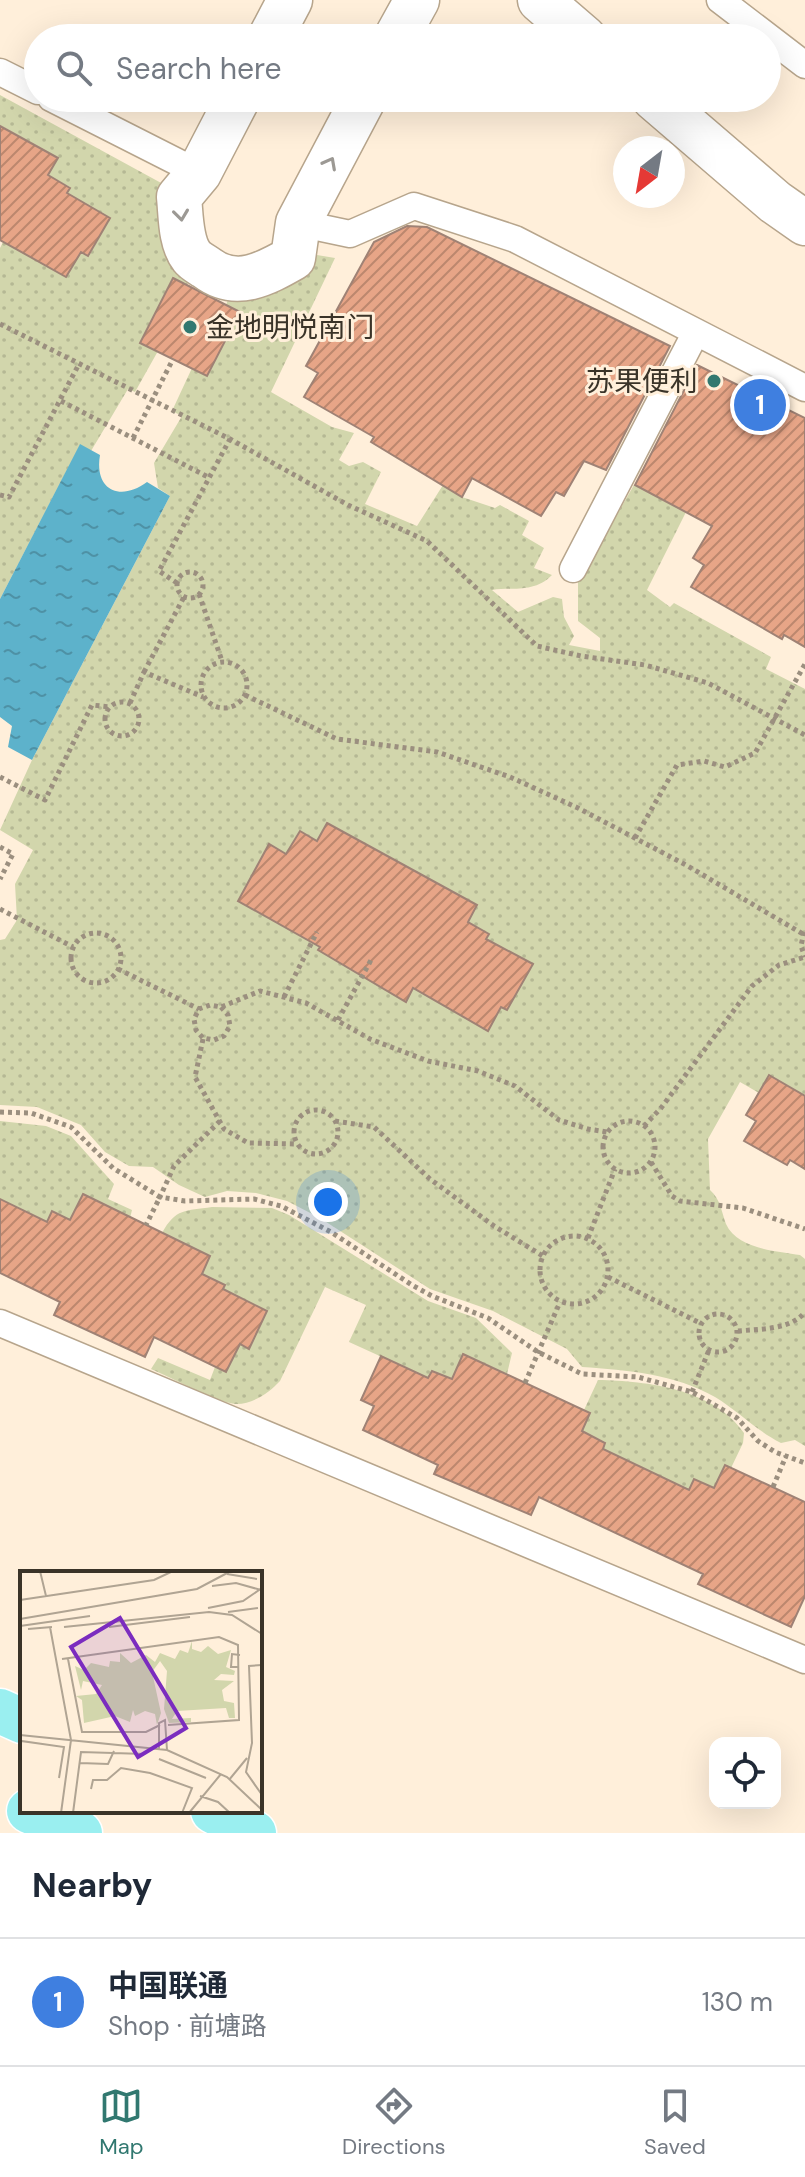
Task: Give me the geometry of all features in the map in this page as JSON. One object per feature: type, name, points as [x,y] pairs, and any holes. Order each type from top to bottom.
[{"type":"main road","points":[[0,1711],[20,1720]]},
{"type":"main road","points":[[0,1799],[20,1807]]},
{"type":"main road","points":[[34,1813],[80,1833]]},
{"type":"main road","points":[[217,1813],[254,1833]]},
{"type":"street","points":[[277,24],[290,0]]},
{"type":"street","points":[[404,24],[417,0]]},
{"type":"street","points":[[540,0],[568,24]]},
{"type":"street","points":[[231,112],[199,173],[179,197],[184,235],[192,257],[216,275],[239,281],[265,273],[293,258],[298,223],[357,112]]},
{"type":"street","points":[[670,112],[775,202],[805,223]]},
{"type":"lane","points":[[720,0],[751,24]]},
{"type":"lane","points":[[781,47],[805,65]]},
{"type":"lane","points":[[0,72],[24,84]]},
{"type":"lane","points":[[79,112],[199,173]]},
{"type":"lane","points":[[298,223],[350,234],[414,206],[515,239],[805,388]]},
{"type":"lane","points":[[573,569],[696,332]]},
{"type":"lane","points":[[0,1323],[805,1660]]},
{"type":"path","points":[[0,324],[230,439],[348,505],[427,541],[537,646],[645,665],[708,683],[805,735]]},
{"type":"path","points":[[133,438],[173,359]]},
{"type":"path","points":[[0,495],[9,497],[79,364]]},
{"type":"path","points":[[61,401],[210,478]]},
{"type":"path","points":[[177,583],[181,576],[196,574],[202,579],[203,588],[192,598],[184,597],[177,583],[159,571],[230,439]]},
{"type":"path","points":[[199,594],[222,661]]},
{"type":"path","points":[[130,704],[184,597]]},
{"type":"path","points":[[144,672],[204,698],[213,706],[225,708],[237,705],[245,695],[247,684],[243,672],[234,664],[222,661],[211,665],[203,675],[200,686],[204,698]]},
{"type":"path","points":[[635,838],[677,765],[704,761],[725,767],[755,753],[805,664]]},
{"type":"path","points":[[245,695],[337,739],[437,752],[510,777],[635,838],[804,932],[801,946],[805,957],[779,965],[752,986],[661,1108],[644,1126]]},
{"type":"path","points":[[120,702],[130,704],[138,711],[139,722],[134,732],[124,736],[114,734],[106,726],[104,716],[110,707],[120,702]]},
{"type":"path","points":[[0,777],[45,800],[92,705],[110,707]]},
{"type":"path","points":[[0,847],[13,854],[0,879]]},
{"type":"path","points":[[0,909],[73,947]]},
{"type":"path","points":[[94,932],[107,936],[116,944],[120,956],[118,969],[110,979],[97,983],[85,980],[75,972],[70,959],[73,947],[81,937],[94,932]]},
{"type":"path","points":[[284,997],[317,932]]},
{"type":"path","points":[[338,1020],[371,960]]},
{"type":"path","points":[[118,969],[199,1009]]},
{"type":"path","points":[[221,1007],[228,1015],[230,1026],[224,1036],[214,1040],[203,1038],[196,1030],[194,1019],[199,1009],[210,1005],[221,1007],[260,991],[306,1003],[370,1039],[428,1061],[478,1071],[515,1086],[559,1120],[607,1132]]},
{"type":"path","points":[[203,1038],[195,1077],[224,1129],[248,1143],[296,1144]]},
{"type":"path","points":[[315,1110],[327,1112],[335,1121],[338,1132],[336,1144],[328,1152],[316,1155],[305,1153],[296,1144],[293,1133],[296,1121],[304,1113],[315,1110]]},
{"type":"path","points":[[0,1112],[31,1113],[71,1127],[113,1168],[160,1197],[185,1201],[254,1199],[281,1206],[331,1232],[432,1296],[488,1318],[538,1352],[582,1374],[638,1377],[692,1392],[711,1400],[737,1418],[758,1441],[805,1463]]},
{"type":"path","points":[[146,1225],[174,1166],[220,1121]]},
{"type":"path","points":[[335,1121],[374,1127],[430,1179],[494,1226],[543,1256]]},
{"type":"path","points":[[630,1121],[644,1126],[653,1136],[655,1149],[651,1162],[641,1170],[627,1173],[615,1169],[605,1159],[603,1146],[607,1132],[618,1123],[630,1121]]},
{"type":"path","points":[[651,1162],[672,1196],[680,1201],[743,1208],[805,1229]]},
{"type":"path","points":[[588,1238],[615,1169]]},
{"type":"path","points":[[572,1236],[588,1238],[600,1248],[607,1261],[608,1277],[602,1291],[590,1302],[575,1305],[560,1302],[547,1293],[540,1280],[539,1264],[557,1239],[572,1236]]},
{"type":"path","points":[[608,1277],[700,1324]]},
{"type":"path","points":[[525,1383],[560,1302]]},
{"type":"path","points":[[738,1331],[798,1321],[805,1312]]},
{"type":"path","points":[[717,1313],[727,1315],[738,1331],[736,1341],[729,1349],[720,1352],[709,1350],[699,1334],[700,1324],[707,1316],[717,1313]]},
{"type":"path","points":[[692,1392],[709,1350]]},
{"type":"path","points":[[773,1487],[786,1456]]},
{"type":"green space","points":[[0,95],[24,108],[24,112],[31,112],[174,190],[193,270],[187,285],[172,279],[140,342],[158,351],[135,392],[128,389],[91,451],[80,445],[0,599],[0,248],[3,242],[81,252],[89,256],[110,218],[67,193],[70,187],[48,175],[58,158],[0,125]]},
{"type":"green space","points":[[311,254],[335,258],[271,392],[332,427],[354,433],[339,460],[349,466],[363,462],[381,472],[365,504],[417,526],[443,485],[462,497],[495,508],[500,505],[529,521],[522,535],[544,548],[534,568],[552,575],[531,587],[492,590],[518,612],[553,597],[562,599],[564,617],[574,636],[569,645],[600,651],[600,638],[578,621],[578,582],[634,485],[686,512],[647,590],[670,607],[674,603],[771,657],[766,669],[805,689],[805,1096],[769,1075],[759,1093],[740,1082],[708,1139],[710,1190],[719,1202],[731,1232],[748,1244],[800,1255],[805,1259],[805,1446],[795,1440],[781,1443],[715,1397],[684,1383],[633,1372],[582,1367],[567,1349],[493,1311],[430,1289],[320,1218],[287,1201],[256,1193],[227,1191],[205,1197],[179,1185],[153,1167],[129,1166],[105,1152],[81,1125],[37,1107],[0,1105],[0,940],[5,939],[17,920],[15,884],[33,850],[0,830],[32,760],[170,496],[158,488],[154,463],[182,416],[172,411],[192,368],[207,376],[239,313],[226,305],[232,289]]},
{"type":"green space","points":[[0,1121],[46,1126],[71,1136],[114,1184],[108,1199],[132,1210],[130,1218],[83,1195],[70,1220],[52,1211],[47,1222],[0,1199]]},
{"type":"green space","points":[[212,1207],[272,1208],[289,1215],[428,1301],[476,1318],[512,1353],[507,1374],[464,1354],[452,1379],[432,1371],[428,1378],[349,1342],[366,1305],[325,1287],[280,1381],[254,1400],[241,1404],[227,1402],[151,1369],[158,1358],[210,1380],[215,1367],[226,1372],[240,1344],[249,1348],[267,1311],[223,1289],[225,1285],[202,1274],[210,1256],[162,1233],[177,1215],[188,1210]]},
{"type":"green space","points":[[598,1380],[678,1390],[716,1406],[744,1433],[743,1443],[731,1468],[725,1465],[714,1488],[689,1490],[603,1449],[605,1442],[582,1431],[590,1414],[584,1410]]},
{"type":"water","points":[[80,444],[100,455],[101,477],[111,489],[127,491],[147,482],[170,496],[32,760],[8,747],[12,726],[0,717],[0,599]]},
{"type":"building","points":[[0,126],[58,158],[48,175],[70,188],[67,193],[110,218],[88,256],[81,252],[66,277],[0,240]]},
{"type":"building","points":[[407,226],[427,227],[670,346],[606,470],[584,461],[564,496],[556,492],[541,516],[472,478],[462,497],[371,442],[374,437],[304,397],[318,373],[306,366],[374,242]]},
{"type":"building","name":"金地明悦南门","points":[[173,278],[240,312],[207,376],[140,343]]},
{"type":"building","points":[[697,365],[805,418],[805,647],[784,635],[782,639],[691,587],[704,565],[693,558],[712,526],[635,485]]},
{"type":"building","points":[[327,823],[477,905],[468,922],[489,934],[486,939],[533,964],[507,1010],[501,1007],[488,1031],[413,988],[406,1002],[318,950],[320,947],[238,901],[269,844],[286,854],[300,831],[317,841]]},
{"type":"building","points":[[769,1075],[805,1096],[805,1169],[790,1160],[787,1165],[744,1141],[756,1121],[746,1115]]},
{"type":"building","points":[[83,1194],[210,1256],[202,1274],[225,1285],[223,1289],[267,1311],[249,1349],[240,1344],[226,1372],[154,1337],[145,1357],[54,1315],[60,1302],[0,1273],[0,1199],[47,1222],[52,1211],[70,1220]]},
{"type":"building","points":[[463,1354],[590,1413],[582,1431],[605,1443],[603,1449],[689,1490],[694,1479],[714,1488],[725,1465],[805,1502],[805,1596],[791,1627],[698,1584],[703,1574],[539,1497],[531,1515],[434,1474],[438,1465],[363,1430],[374,1406],[361,1400],[381,1356],[428,1378],[432,1371],[452,1379]]},
{"type":"place","name":"金地明悦南门","points":[[190,327]]},
{"type":"place","name":"苏果便利","points":[[714,381]]},
{"type":"place","name":"中国联通","points":[[760,405]]}]
